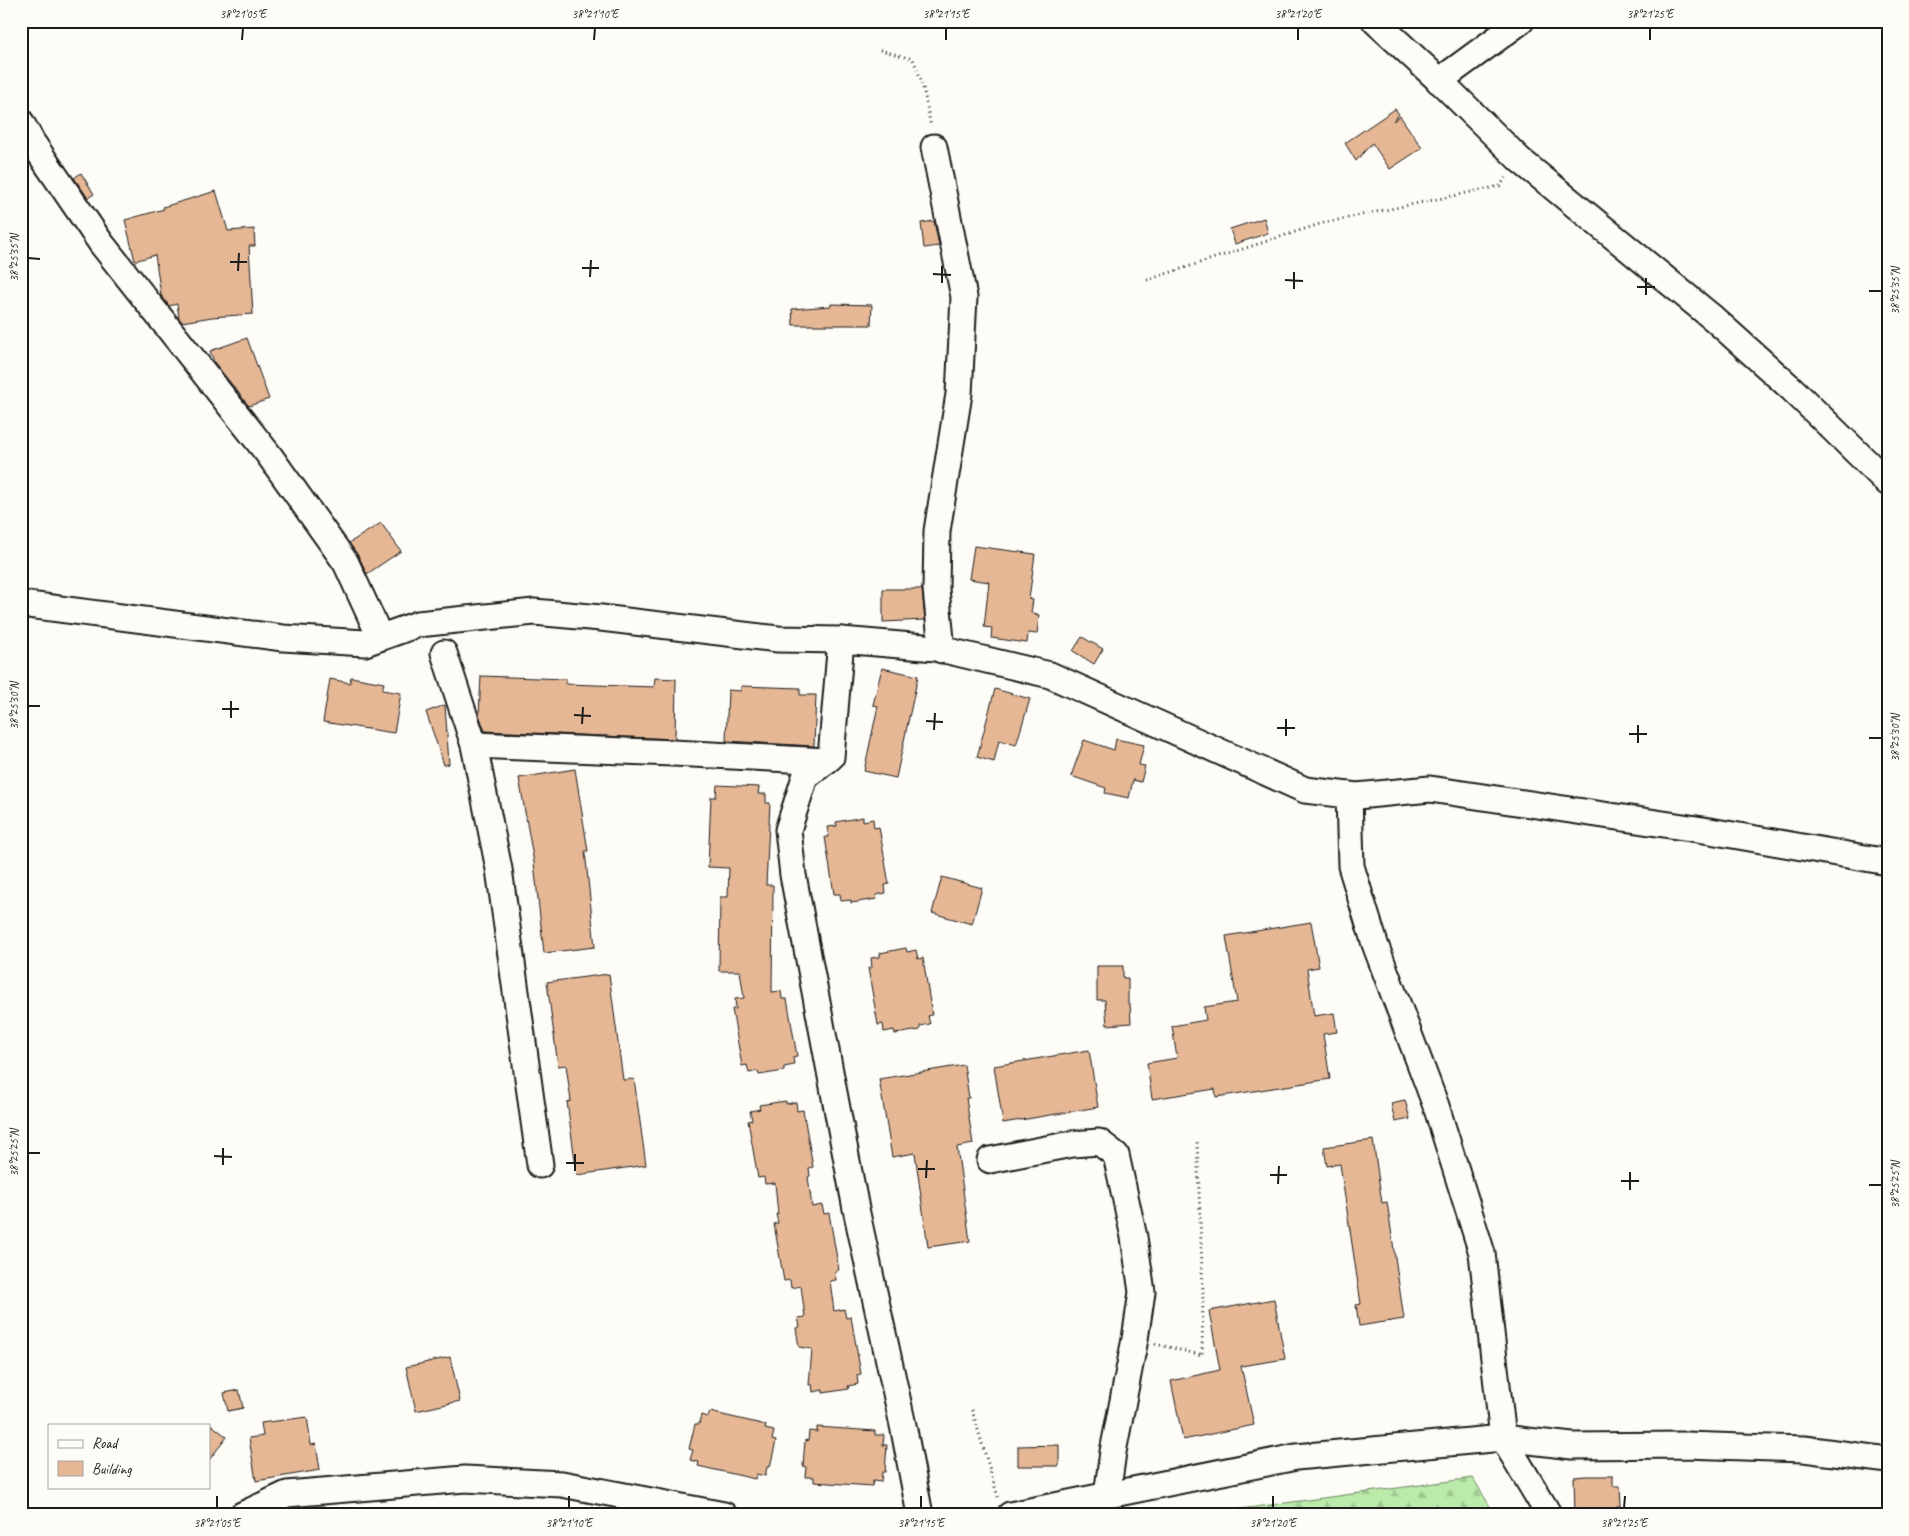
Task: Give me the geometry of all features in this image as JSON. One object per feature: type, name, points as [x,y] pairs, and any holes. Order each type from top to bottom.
[{"type":"street","points":[[1375,21],[1520,160],[1713,318],[1792,389],[1888,483]]},
{"type":"street","points":[[1439,81],[1521,21]]},
{"type":"street","points":[[21,122],[32,142],[101,243],[269,455],[346,563],[380,637]]},
{"type":"street","points":[[934,147],[964,297],[959,394],[936,531],[936,589],[942,650]]},
{"type":"street","points":[[21,604],[283,638],[365,643],[418,624],[534,612],[778,639],[841,640],[942,650],[1050,675],[1305,790],[1356,796],[1430,788],[1710,831],[1888,862]]},
{"type":"street","points":[[841,640],[832,757],[804,777],[788,830],[794,875],[856,1208],[904,1430],[920,1515]]},
{"type":"street","points":[[444,653],[474,745],[499,869],[540,1165]]},
{"type":"street","points":[[474,745],[826,761]]},
{"type":"street","points":[[1349,795],[1351,866],[1375,944],[1436,1106],[1482,1253],[1503,1438],[1549,1515]]},
{"type":"street","points":[[990,1160],[1072,1144],[1099,1142],[1116,1155],[1134,1237],[1142,1292],[1107,1495]]},
{"type":"street","points":[[1005,1510],[1107,1495],[1296,1457],[1503,1438],[1572,1446],[1686,1445],[1804,1449],[1888,1460]]},
{"type":"street","points":[[242,1515],[274,1508],[286,1494],[465,1479],[562,1484],[724,1515]]},
{"type":"path","points":[[880,50],[913,59],[926,100],[934,147]]},
{"type":"path","points":[[1147,280],[1323,223],[1500,186],[1520,160]]},
{"type":"path","points":[[1135,1339],[1202,1355],[1203,1294],[1197,1141]]},
{"type":"path","points":[[972,1410],[1005,1510]]},
{"type":"green space","points":[[1473,1478],[1495,1515],[1195,1515]]},
{"type":"building","points":[[1395,109],[1399,114],[1393,121],[1400,116],[1422,148],[1390,169],[1372,143],[1356,161],[1345,143]]},
{"type":"building","points":[[81,173],[94,194],[88,198],[74,178]]},
{"type":"building","points":[[216,191],[228,231],[254,229],[255,246],[249,246],[253,314],[212,317],[182,322],[179,318],[177,304],[169,306],[161,295],[155,255],[135,261],[125,220]]},
{"type":"building","points":[[1264,218],[1268,233],[1235,244],[1230,229]]},
{"type":"building","points":[[934,221],[939,246],[924,248],[921,223]]},
{"type":"building","points":[[831,304],[872,305],[871,325],[793,325],[792,309],[831,306]]},
{"type":"building","points":[[247,338],[269,399],[249,406],[214,362],[210,351]]},
{"type":"building","points":[[381,523],[401,551],[367,574],[359,557],[349,543]]},
{"type":"building","points":[[974,546],[1035,554],[1029,599],[1033,600],[1031,613],[1039,615],[1037,634],[1028,633],[1027,643],[991,638],[992,628],[984,627],[989,582],[969,579]]},
{"type":"building","points":[[883,589],[922,589],[925,620],[883,622]]},
{"type":"building","points":[[1082,637],[1103,649],[1094,664],[1073,651]]},
{"type":"building","points":[[882,668],[918,676],[896,778],[864,771],[878,706],[873,705]]},
{"type":"building","points":[[481,676],[566,679],[566,684],[654,687],[655,678],[676,679],[675,739],[485,731],[479,715]]},
{"type":"building","points":[[351,677],[384,683],[382,690],[401,693],[394,733],[323,722],[330,679],[350,683]]},
{"type":"building","points":[[741,686],[800,688],[800,695],[816,695],[814,746],[726,741],[728,690],[741,691]]},
{"type":"building","points":[[995,689],[1030,699],[1016,745],[999,740],[994,762],[977,757]]},
{"type":"building","points":[[445,705],[449,764],[444,765],[426,712]]},
{"type":"building","points":[[1116,739],[1144,745],[1139,765],[1145,766],[1141,782],[1133,780],[1129,798],[1105,793],[1106,788],[1071,776],[1084,740],[1114,750]]},
{"type":"building","points":[[575,769],[588,851],[585,851],[595,947],[544,953],[534,863],[519,778]]},
{"type":"building","points":[[717,785],[759,787],[758,794],[766,794],[766,803],[770,803],[766,885],[773,885],[772,992],[781,991],[782,999],[787,999],[797,1056],[793,1057],[794,1065],[784,1067],[784,1071],[759,1075],[758,1071],[749,1073],[747,1065],[742,1066],[732,1009],[736,1009],[735,999],[744,998],[740,971],[719,971],[720,897],[728,897],[729,868],[708,867],[711,797],[716,797]]},
{"type":"building","points":[[863,817],[863,821],[873,819],[874,828],[879,827],[889,884],[885,885],[886,893],[876,895],[877,899],[851,903],[851,900],[841,901],[840,894],[834,894],[825,837],[829,837],[827,827],[837,826],[836,822]]},
{"type":"building","points":[[942,877],[982,888],[972,924],[932,913]]},
{"type":"building","points":[[1311,922],[1319,967],[1307,969],[1314,1016],[1334,1013],[1337,1032],[1323,1034],[1330,1079],[1216,1097],[1215,1089],[1152,1099],[1147,1063],[1177,1058],[1172,1026],[1206,1020],[1204,1007],[1237,1002],[1226,936]]},
{"type":"building","points":[[906,948],[907,952],[916,950],[918,959],[923,958],[932,1015],[928,1016],[930,1024],[920,1026],[920,1030],[895,1034],[894,1030],[884,1032],[883,1024],[878,1025],[868,968],[872,968],[871,958],[880,957],[880,953]]},
{"type":"building","points":[[1097,966],[1123,966],[1123,978],[1128,978],[1128,1004],[1130,1004],[1131,1023],[1107,1025],[1105,1000],[1097,1000]]},
{"type":"building","points":[[609,974],[623,1080],[634,1079],[646,1165],[577,1175],[567,1102],[571,1101],[566,1065],[558,1066],[547,982]]},
{"type":"building","points":[[1089,1050],[1098,1107],[1003,1123],[994,1066]]},
{"type":"building","points":[[964,1065],[969,1098],[966,1098],[973,1144],[957,1147],[970,1241],[928,1247],[915,1153],[892,1157],[879,1079]]},
{"type":"building","points":[[1405,1100],[1410,1119],[1395,1122],[1391,1103]]},
{"type":"building","points":[[786,1101],[786,1104],[796,1102],[797,1111],[803,1110],[813,1167],[809,1168],[810,1176],[808,1177],[812,1207],[822,1205],[824,1214],[829,1213],[839,1270],[835,1271],[836,1280],[830,1281],[834,1311],[844,1309],[846,1318],[851,1317],[861,1374],[857,1375],[858,1384],[848,1386],[849,1389],[823,1393],[823,1390],[813,1392],[812,1384],[809,1385],[812,1349],[799,1347],[796,1328],[800,1327],[798,1318],[805,1317],[801,1286],[791,1288],[790,1280],[784,1281],[774,1224],[778,1223],[775,1183],[765,1184],[764,1177],[758,1178],[748,1121],[752,1120],[750,1111],[760,1109],[759,1105]]},
{"type":"building","points":[[1373,1140],[1382,1203],[1387,1202],[1404,1319],[1359,1326],[1356,1305],[1361,1304],[1340,1164],[1327,1166],[1324,1147]]},
{"type":"building","points":[[1274,1299],[1285,1359],[1241,1366],[1254,1425],[1183,1440],[1171,1381],[1220,1370],[1209,1311]]},
{"type":"building","points":[[450,1357],[460,1401],[416,1411],[406,1367]]},
{"type":"building","points":[[239,1390],[243,1408],[228,1411],[224,1393]]},
{"type":"building","points":[[710,1412],[766,1425],[765,1429],[774,1431],[772,1440],[776,1441],[770,1467],[767,1467],[765,1476],[756,1474],[755,1479],[698,1466],[699,1462],[690,1460],[693,1450],[689,1449],[695,1424],[699,1424],[701,1415],[708,1417]]},
{"type":"building","points":[[307,1417],[311,1445],[316,1444],[320,1470],[256,1481],[249,1438],[263,1436],[261,1423]]},
{"type":"building","points":[[209,1423],[227,1437],[210,1459],[210,1424]]},
{"type":"building","points":[[817,1427],[875,1431],[875,1435],[884,1435],[883,1445],[887,1445],[885,1472],[882,1472],[881,1482],[873,1481],[872,1486],[814,1482],[814,1477],[805,1477],[806,1467],[803,1466],[805,1440],[808,1441],[809,1431],[817,1432]]},
{"type":"building","points":[[1059,1445],[1059,1466],[1018,1466],[1018,1446]]},
{"type":"building","points":[[1613,1476],[1613,1486],[1620,1486],[1621,1506],[1616,1506],[1616,1515],[1575,1515],[1574,1477]]}]
